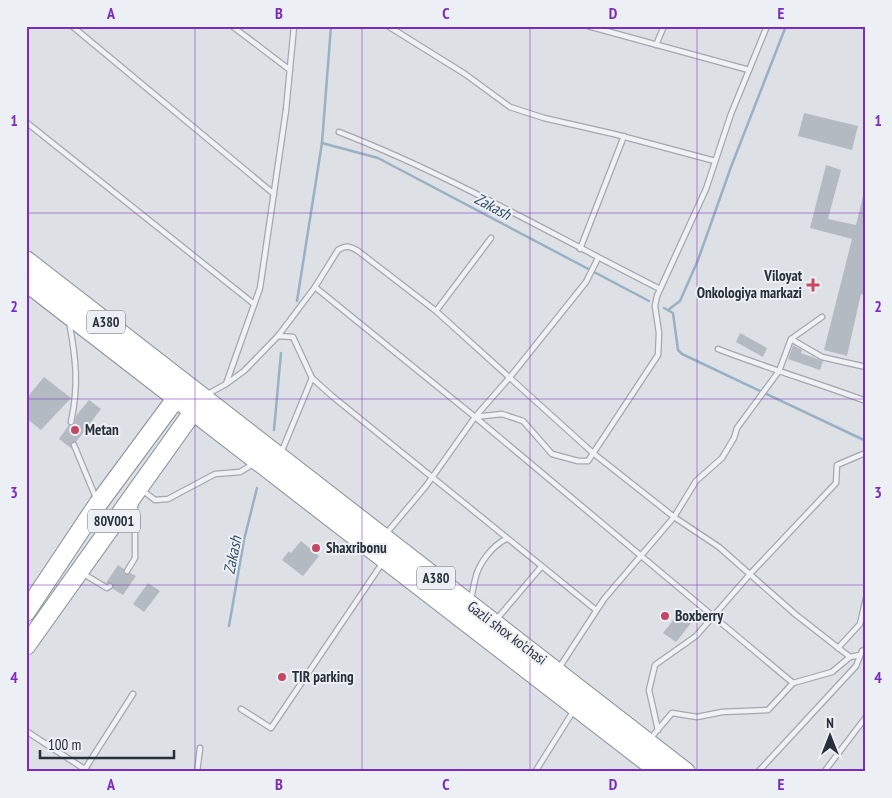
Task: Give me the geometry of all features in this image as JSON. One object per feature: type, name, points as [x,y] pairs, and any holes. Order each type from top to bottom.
[{"type":"highway","name":"A380","points":[[26,260],[181,391]]},
{"type":"highway","name":"A380","points":[[26,282],[156,382],[181,391]]},
{"type":"highway","name":"Gazli shox ko'chasi","points":[[181,391],[279,457],[556,671],[653,736],[686,772]]},
{"type":"highway","name":"80V001","points":[[26,612],[98,504],[181,391]]},
{"type":"highway","name":"Gazli shox ko'chasi","points":[[198,404],[258,461],[660,772]]},
{"type":"highway","name":"80V001","points":[[26,646],[198,404]]},
{"type":"highway","points":[[39,594],[55,604]]},
{"type":"lane","points":[[72,26],[274,194]]},
{"type":"lane","points":[[232,26],[290,70]]},
{"type":"lane","points":[[226,384],[260,288],[274,194],[294,26]]},
{"type":"lane","points":[[388,26],[465,74],[510,107],[544,118],[624,136],[715,161]]},
{"type":"lane","points":[[588,26],[749,70]]},
{"type":"lane","points":[[656,45],[664,26]]},
{"type":"lane","points":[[475,417],[502,414],[523,421],[552,454],[578,461],[588,461],[594,453],[658,355],[660,333],[655,306],[660,289],[706,189],[731,114],[767,26]]},
{"type":"lane","points":[[26,122],[254,304]]},
{"type":"lane","points":[[339,132],[397,155],[478,194],[597,260],[660,289]]},
{"type":"lane","points":[[580,249],[624,136]]},
{"type":"lane","points":[[436,311],[491,238]]},
{"type":"lane","points":[[198,404],[244,371],[278,336],[338,250],[344,246],[351,246],[436,311],[594,453],[674,517],[719,547],[795,614],[850,657]]},
{"type":"lane","points":[[382,538],[433,477],[475,417],[510,378],[586,282],[597,260]]},
{"type":"lane","points":[[314,287],[475,417],[793,683]]},
{"type":"lane","points":[[68,315],[77,363],[77,395],[71,422]]},
{"type":"lane","points":[[556,671],[604,599],[674,517],[696,481],[722,458],[734,438],[737,428],[779,371],[791,339],[822,317]]},
{"type":"lane","points":[[278,336],[293,337],[312,378],[506,539],[596,610]]},
{"type":"lane","points":[[791,339],[822,357],[866,367]]},
{"type":"lane","points":[[718,349],[866,401]]},
{"type":"lane","points":[[279,457],[312,378]]},
{"type":"lane","points":[[74,445],[98,504]]},
{"type":"lane","points":[[653,736],[649,690],[655,665],[696,636],[836,483],[837,465],[863,454]]},
{"type":"lane","points":[[137,488],[155,500],[168,499],[215,474],[240,472],[258,461]]},
{"type":"lane","points":[[127,571],[135,558],[137,488]]},
{"type":"lane","points":[[469,604],[474,591],[475,579],[484,559],[497,545],[506,539]]},
{"type":"lane","points":[[241,709],[271,728],[384,560]]},
{"type":"lane","points":[[494,622],[541,567]]},
{"type":"lane","points":[[79,571],[107,588],[110,586]]},
{"type":"lane","points":[[838,648],[860,624],[866,598]]},
{"type":"lane","points":[[758,772],[856,666],[860,655],[866,649]]},
{"type":"lane","points":[[653,736],[672,713],[697,717],[722,712],[768,710],[793,683],[832,672],[850,657],[860,655]]},
{"type":"lane","points":[[26,731],[85,771],[133,694]]},
{"type":"lane","points":[[535,772],[576,706]]},
{"type":"lane","points":[[832,772],[826,770],[866,717]]},
{"type":"lane","points":[[197,772],[200,748]]},
{"type":"building","points":[[804,113],[858,126],[852,150],[798,136]]},
{"type":"building","points":[[826,165],[841,170],[828,219],[856,225],[863,196],[866,196],[866,296],[861,294],[847,356],[824,350],[852,239],[810,228]]},
{"type":"building","points":[[740,333],[767,348],[763,357],[736,342]]},
{"type":"building","points":[[793,345],[802,350],[801,353],[823,361],[820,370],[788,359]]},
{"type":"building","points":[[44,377],[71,398],[41,430],[26,418],[26,399]]},
{"type":"building","name":"Metan","points":[[89,400],[101,409],[76,442],[71,442],[71,448],[59,439],[69,425],[74,424],[76,416]]},
{"type":"building","points":[[301,541],[319,556],[303,576],[282,560]]},
{"type":"building","points":[[118,565],[124,569],[124,574],[130,573],[136,576],[123,595],[113,589],[112,583],[106,583]]},
{"type":"building","points":[[148,583],[160,591],[144,612],[133,604]]},
{"type":"building","points":[[682,609],[695,618],[676,642],[663,633]]},
{"type":"waterway","name":"Zakash","points":[[297,301],[322,143],[331,26]]},
{"type":"waterway","name":"Zakash","points":[[668,310],[680,301],[698,260],[731,167],[786,26]]},
{"type":"waterway","name":"Zakash","points":[[322,143],[378,158],[649,301]]},
{"type":"waterway","name":"Zakash","points":[[664,308],[673,313],[678,350],[682,354],[866,441]]},
{"type":"waterway","name":"Zakash","points":[[274,430],[281,353]]},
{"type":"waterway","name":"Zakash","points":[[229,626],[244,540],[257,488]]},
{"type":"place","name":"Viloyat Onkologiya markazi","points":[[813,285]]},
{"type":"place","name":"Metan","points":[[75,430]]},
{"type":"place","name":"Shaxribonu","points":[[316,548]]},
{"type":"place","name":"Boxberry","points":[[665,616]]},
{"type":"place","name":"TIR parking","points":[[282,677]]}]
